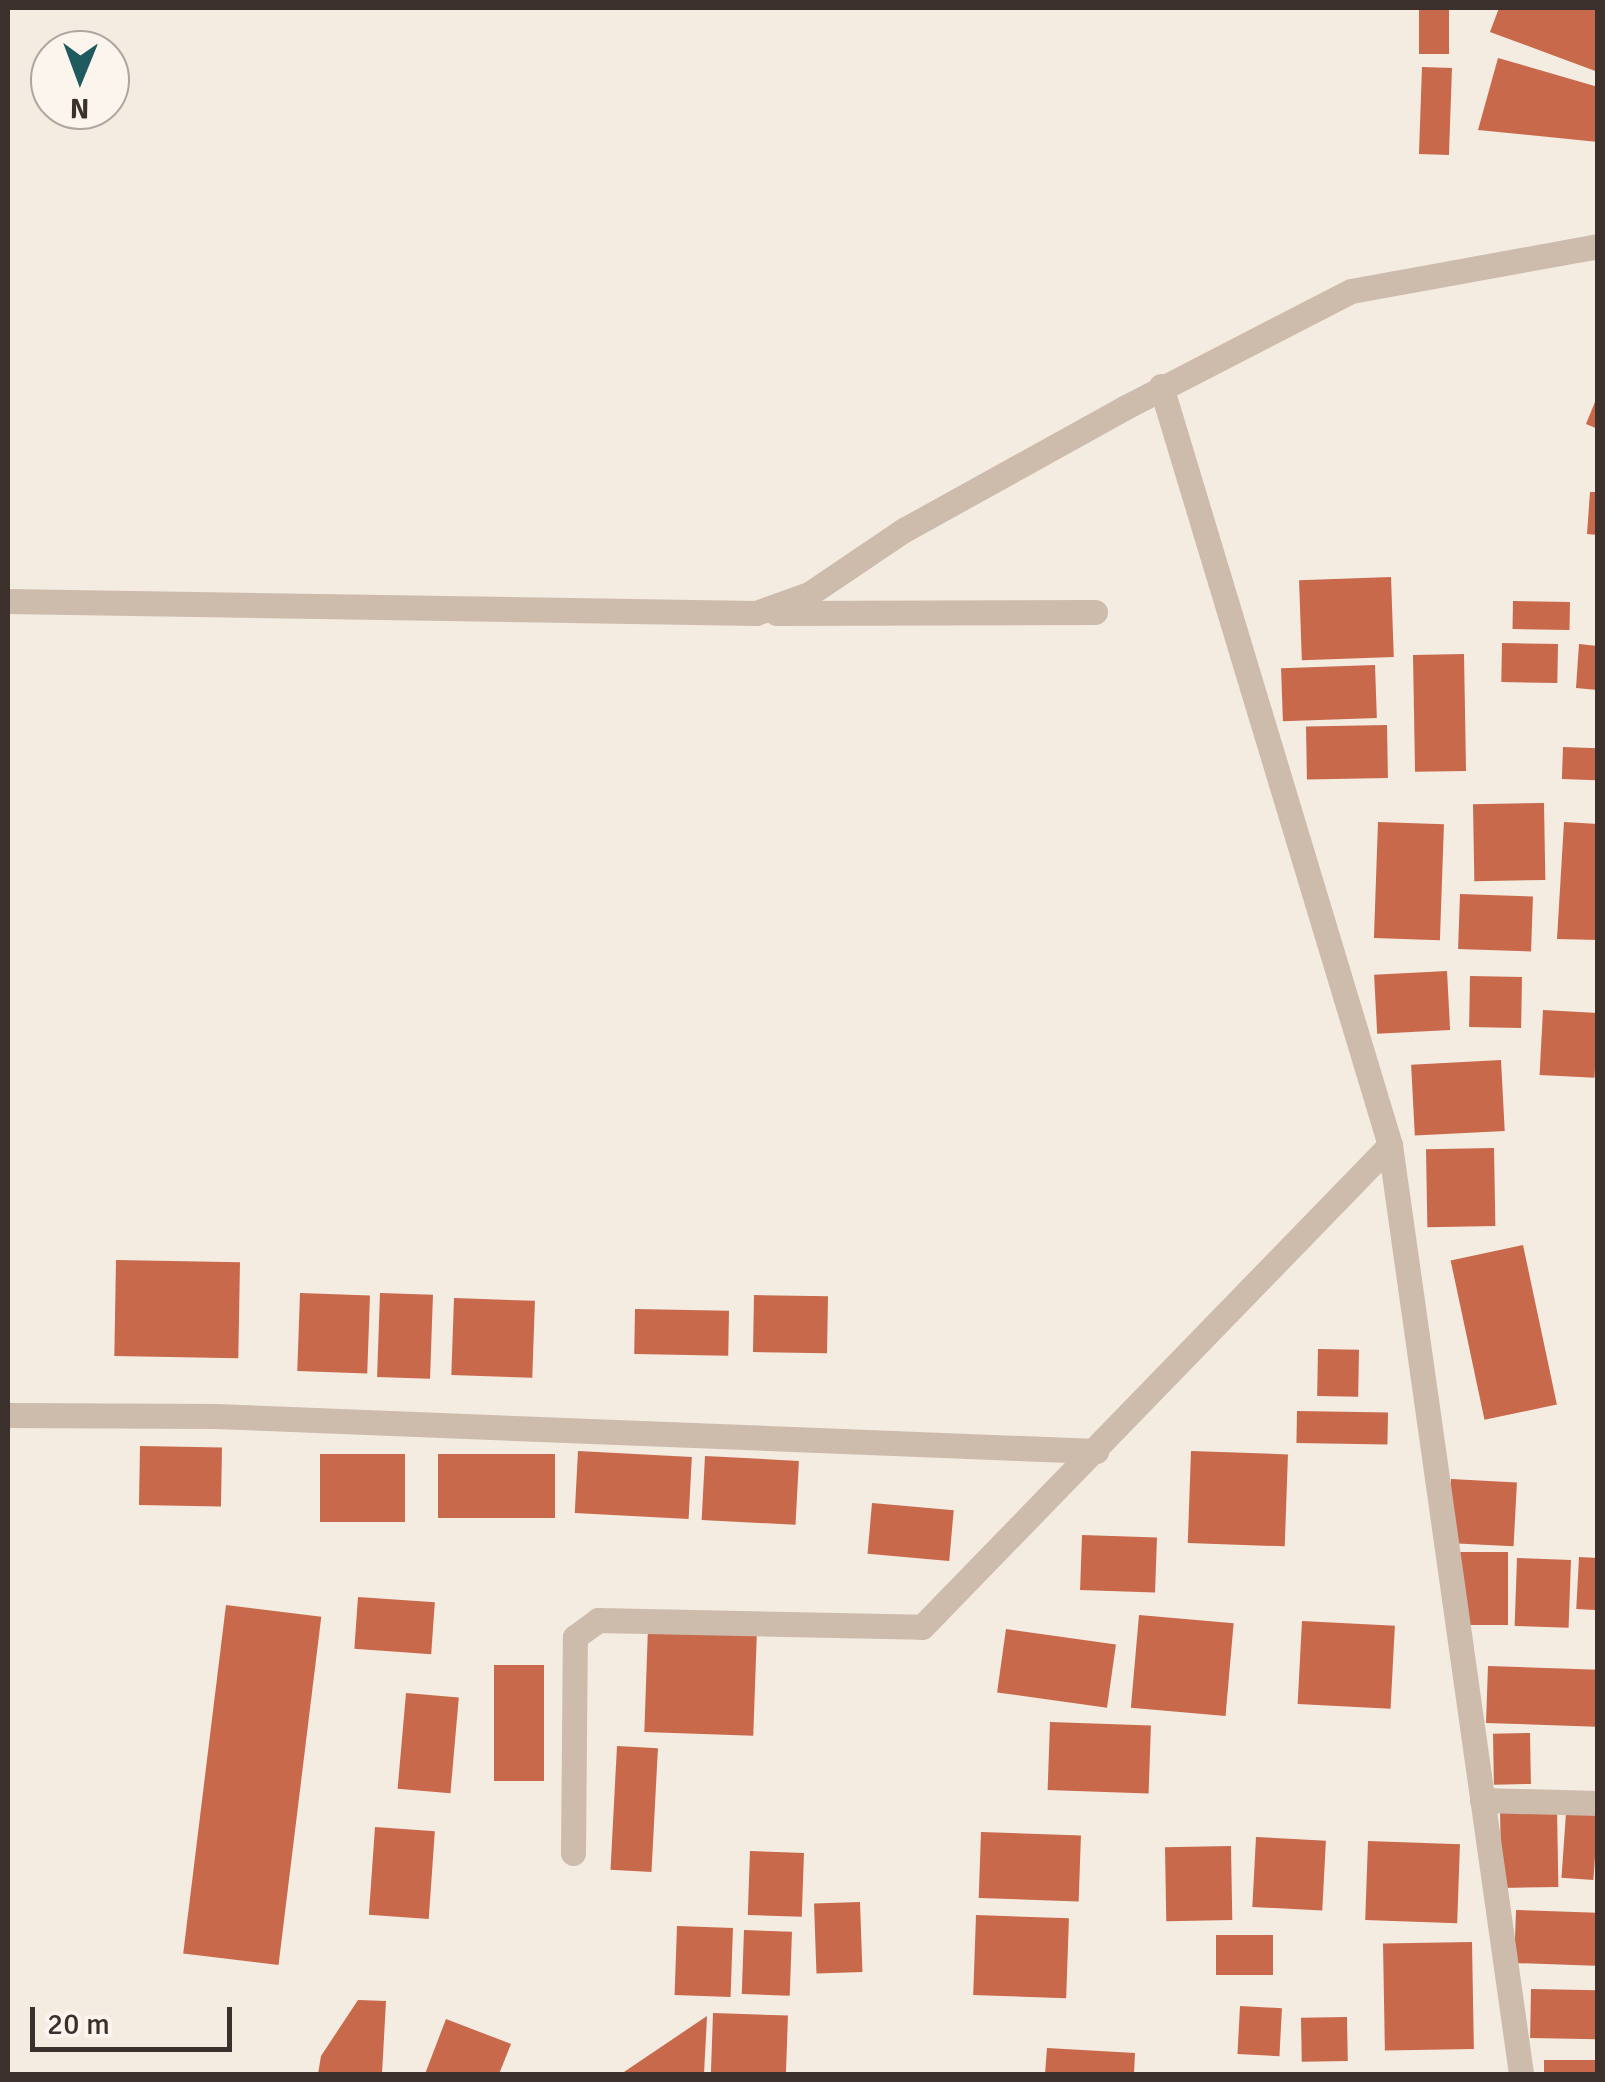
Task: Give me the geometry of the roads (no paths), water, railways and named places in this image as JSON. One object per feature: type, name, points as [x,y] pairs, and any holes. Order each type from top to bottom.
[{"type":"street","points":[[756,613],[808,594],[904,530],[1161,386],[1351,291],[1598,246]]},
{"type":"street","points":[[1161,386],[1390,1145],[1521,2074]]},
{"type":"street","points":[[8,602],[756,613],[1095,612]]},
{"type":"street","points":[[573,1853],[574,1637],[598,1620],[922,1627],[1390,1145]]},
{"type":"street","points":[[8,1415],[215,1416],[1096,1451]]},
{"type":"street","points":[[1482,1800],[1598,1803]]}]
